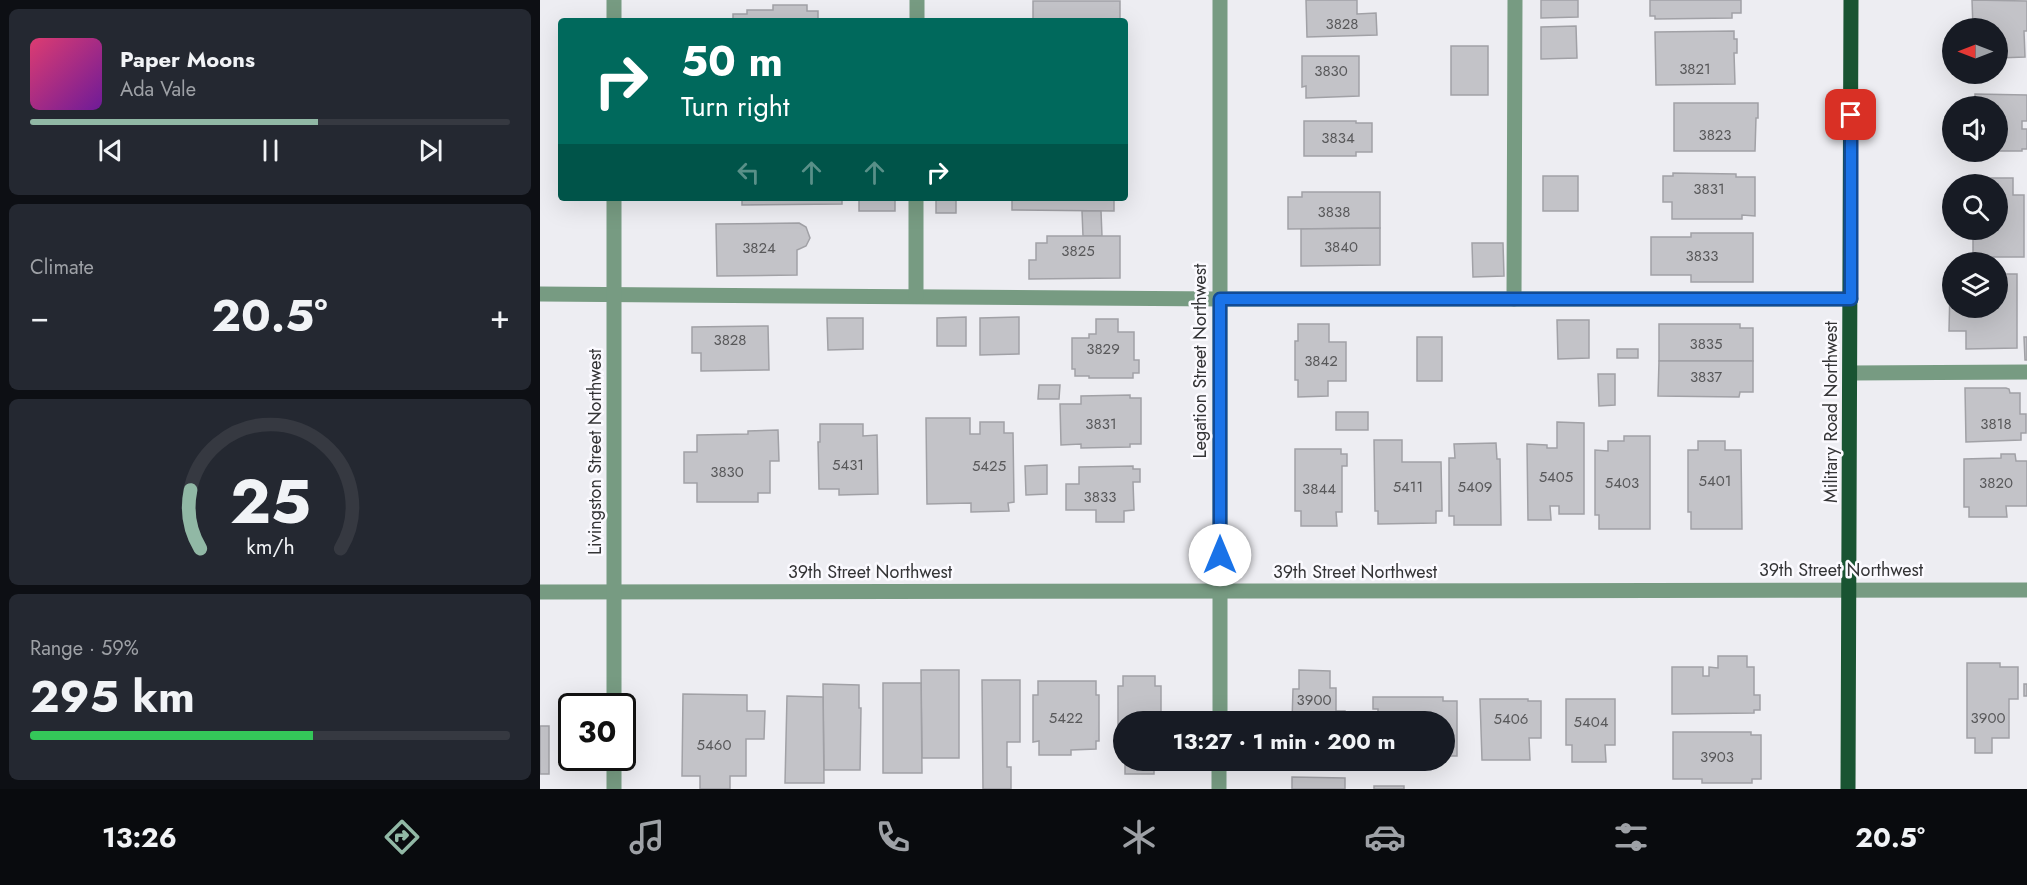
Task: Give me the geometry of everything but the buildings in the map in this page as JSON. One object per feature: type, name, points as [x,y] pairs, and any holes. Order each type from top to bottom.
[{"type":"main road","name":"Military Road Northwest","points":[[1848,789],[1851,0]]},
{"type":"street","points":[[614,0],[614,18]]},
{"type":"street","points":[[917,0],[917,18]]},
{"type":"street","name":"Legation Street Northwest","points":[[1220,0],[1220,711]]},
{"type":"street","points":[[1514,299],[1515,0]]},
{"type":"street","name":"Livingston Street Northwest","points":[[614,201],[614,693]]},
{"type":"street","points":[[916,201],[916,296]]},
{"type":"street","points":[[540,294],[1220,299],[1851,299]]},
{"type":"street","points":[[1851,373],[2027,372]]},
{"type":"street","name":"39th Street Northwest","points":[[540,592],[2027,590]]},
{"type":"street","points":[[614,771],[614,789]]},
{"type":"street","points":[[1219,771],[1219,789]]},
{"type":"route","points":[[1220,555],[1220,299],[1851,299],[1851,115]]}]
